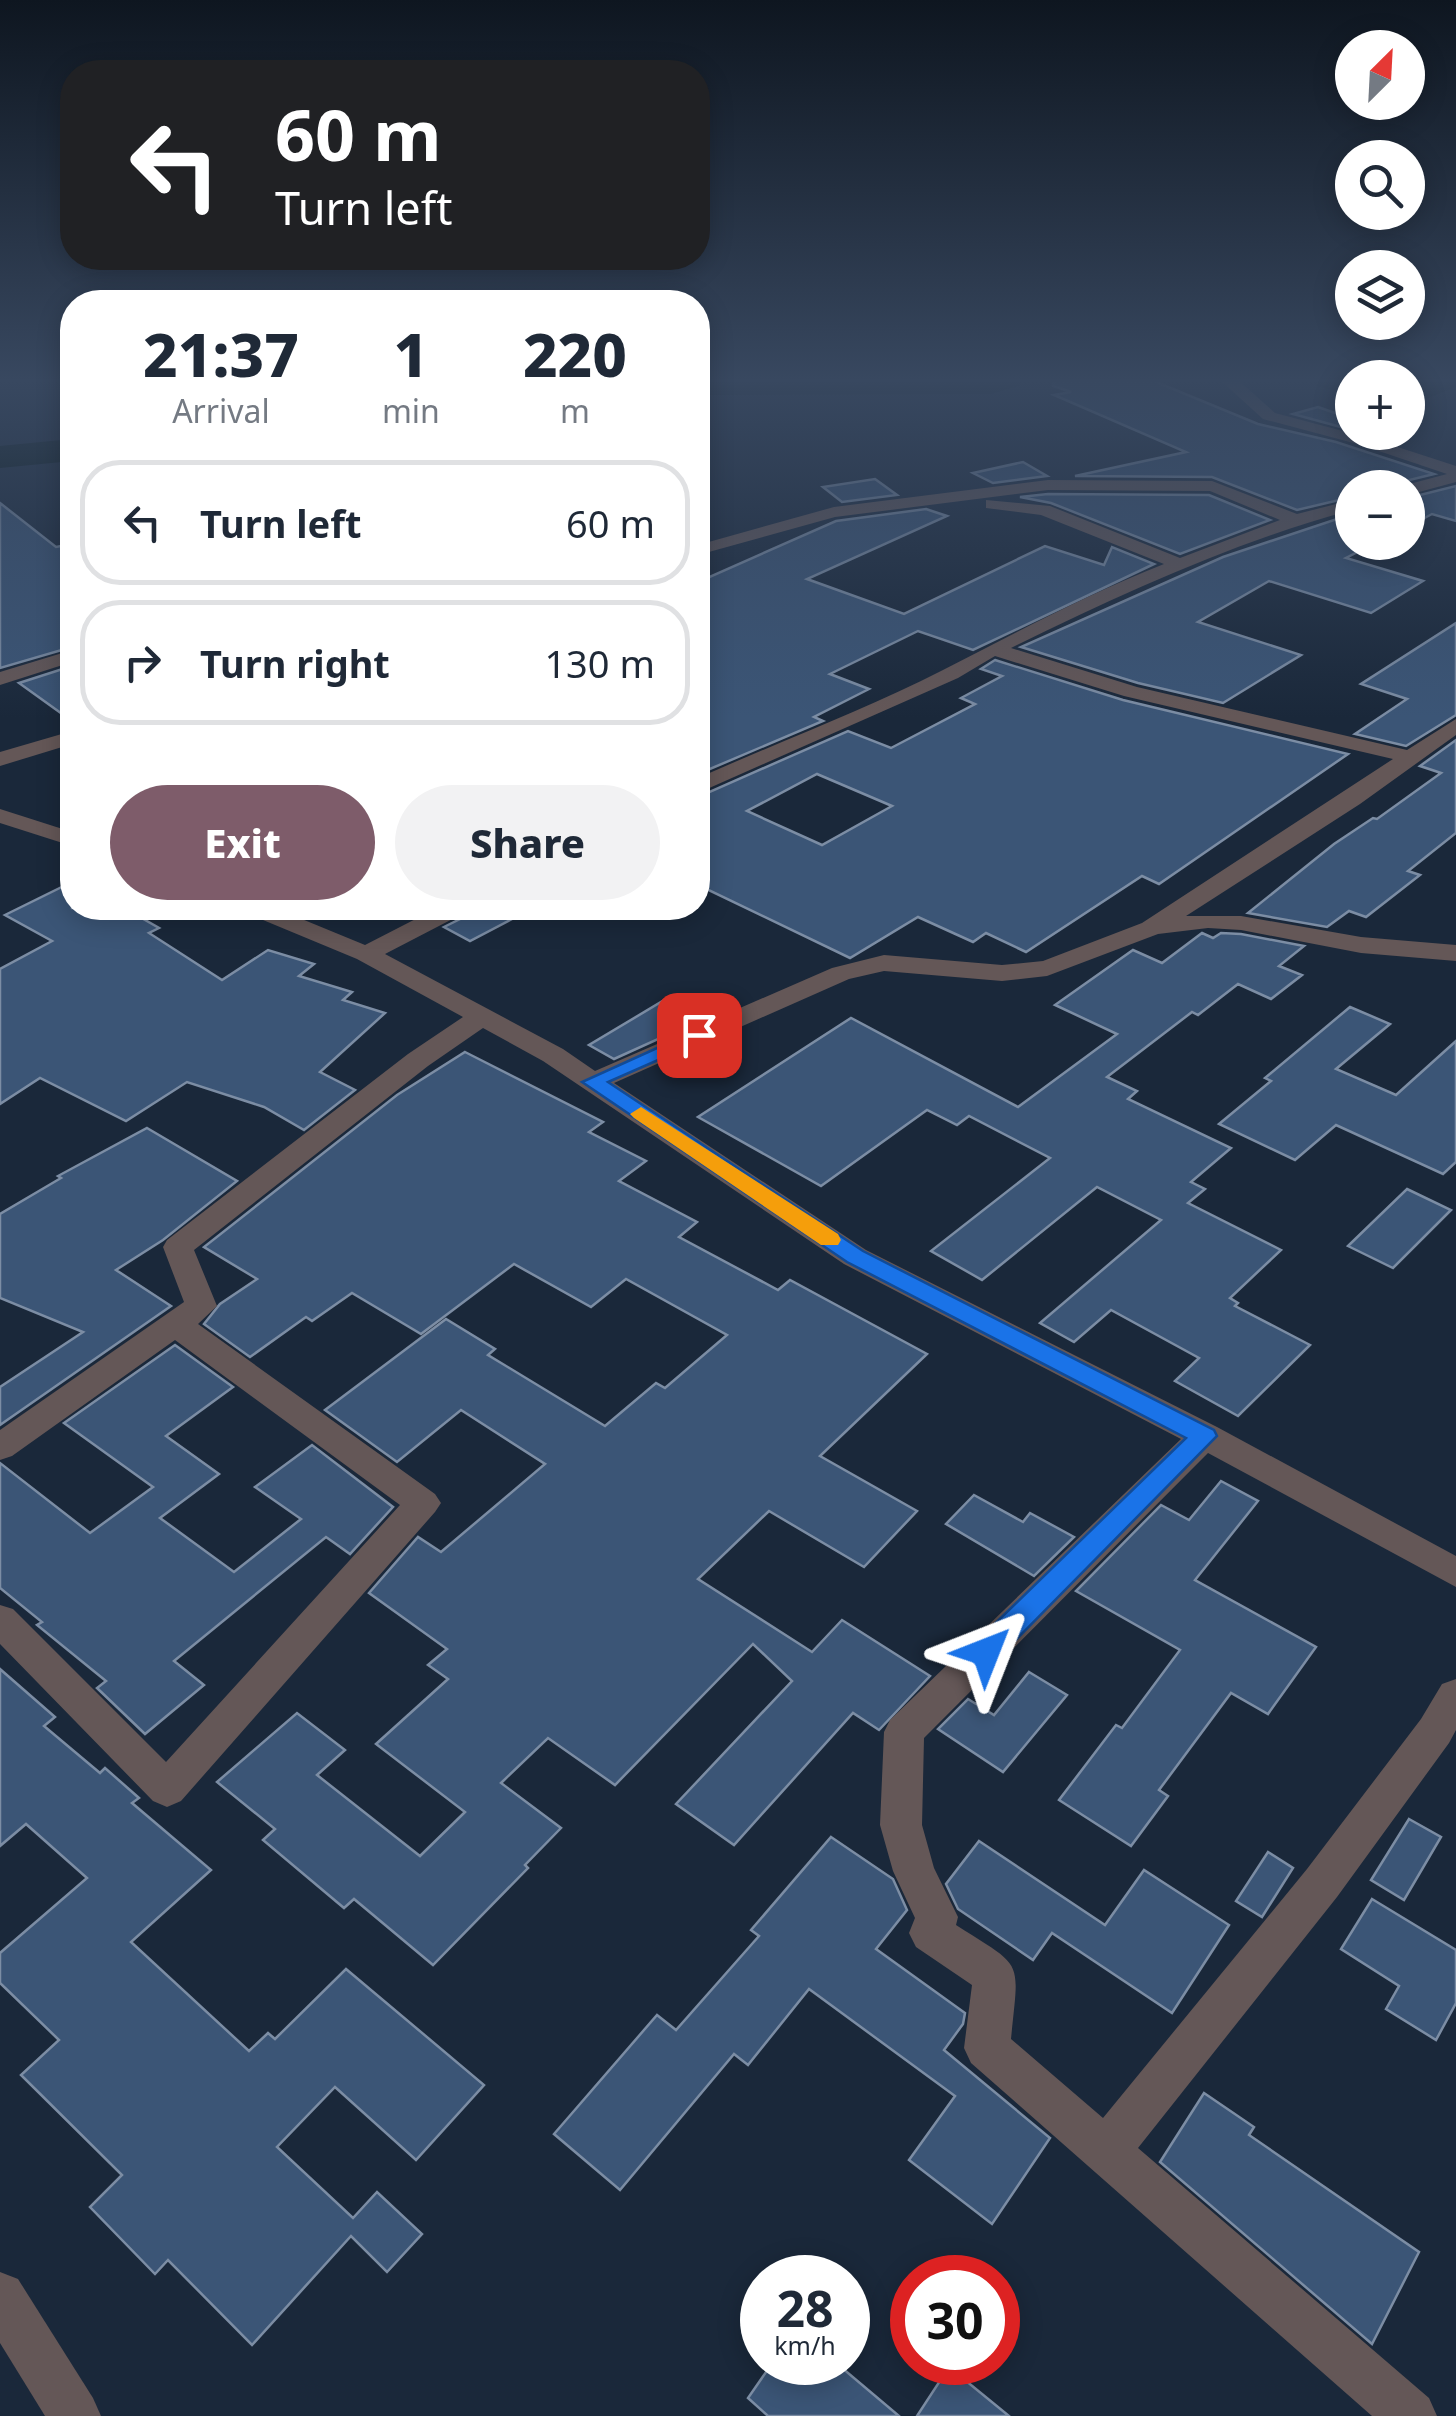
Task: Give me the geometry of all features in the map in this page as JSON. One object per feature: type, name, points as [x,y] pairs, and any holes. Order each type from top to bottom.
[{"type":"street","points":[[710,544],[834,512],[995,492]]},
{"type":"street","points":[[1226,492],[1296,520]]},
{"type":"street","points":[[919,500],[1044,510],[1179,564]]},
{"type":"street","points":[[710,781],[952,674],[993,649],[1119,588],[1296,520],[1335,510]]},
{"type":"street","points":[[993,649],[1132,692],[1411,757]]},
{"type":"street","points":[[0,679],[60,660]]},
{"type":"street","points":[[593,1082],[841,973],[884,963],[1002,974],[1047,968],[1151,928],[1456,724]]},
{"type":"street","points":[[0,759],[60,741]]},
{"type":"street","points":[[0,816],[60,835]]},
{"type":"street","points":[[284,920],[366,954],[554,1055],[855,1257],[1204,1436],[1456,1573]]},
{"type":"street","points":[[366,954],[432,920]]},
{"type":"street","points":[[1151,928],[1208,921],[1361,945],[1456,953]]},
{"type":"street","points":[[0,1447],[178,1326],[201,1306],[178,1247],[404,1070],[481,1017]]},
{"type":"street","points":[[0,1620],[167,1790],[423,1503],[178,1326]]},
{"type":"street","points":[[1204,1436],[904,1732],[901,1825],[914,1871],[937,1917],[931,1934],[996,1975],[987,2048],[1410,2416]]},
{"type":"street","points":[[1108,2150],[1322,1883],[1435,1731],[1456,1694]]},
{"type":"street","points":[[0,2297],[75,2416]]},
{"type":"building","points":[[829,492],[893,492],[897,495],[842,502]]},
{"type":"building","points":[[1250,492],[1335,492],[1335,501],[1297,510]]},
{"type":"building","points":[[1456,492],[1456,521],[1432,514],[1425,518],[1425,494]]},
{"type":"building","points":[[1209,495],[1270,520],[1180,554],[1051,503],[1020,497]]},
{"type":"building","points":[[0,503],[60,546],[60,650],[0,668]]},
{"type":"building","points":[[926,509],[947,516],[807,579],[904,614],[1045,546],[1104,565],[1112,547],[1154,564],[973,650],[918,631],[830,674],[869,689],[814,717],[823,721],[710,769],[710,577],[836,521]]},
{"type":"building","points":[[1335,520],[1335,560],[1353,560],[1423,581],[1371,613],[1269,581],[1198,622],[1301,655],[1223,703],[1138,683],[1021,647],[1223,557]]},
{"type":"building","points":[[1456,623],[1456,715],[1406,746],[1355,734],[1407,699],[1361,684]]},
{"type":"building","points":[[995,660],[1123,700],[1348,754],[1159,884],[1142,876],[1026,952],[986,933],[973,942],[918,917],[850,958],[710,891],[710,792],[848,731],[891,748],[975,704],[961,698],[1002,676],[981,669]],"holes":[[[817,774],[892,806],[822,845],[747,811]]]},
{"type":"building","points":[[60,670],[60,712],[19,683]]},
{"type":"building","points":[[1456,740],[1456,833],[1408,871],[1420,875],[1366,917],[1349,911],[1327,927],[1248,913],[1334,844],[1441,773],[1420,766]]},
{"type":"building","points":[[60,888],[60,920],[145,920],[159,928],[149,933],[222,980],[268,950],[314,964],[299,976],[352,992],[343,1000],[385,1013],[320,1072],[355,1090],[304,1130],[264,1107],[187,1082],[126,1121],[40,1078],[0,1104],[0,969],[52,941],[5,915]]},
{"type":"building","points":[[458,920],[510,920],[470,941],[444,927]]},
{"type":"building","points":[[1202,933],[1213,938],[1221,933],[1241,934],[1304,946],[1279,966],[1302,975],[1271,999],[1238,984],[1198,1015],[1192,1012],[1107,1077],[1137,1091],[1128,1099],[1231,1148],[1191,1182],[1205,1189],[1188,1203],[1281,1250],[1230,1298],[1238,1303],[1235,1306],[1310,1345],[1238,1416],[1175,1381],[1199,1358],[1111,1310],[1074,1342],[1040,1323],[1161,1220],[1097,1187],[982,1280],[931,1251],[1050,1158],[969,1116],[957,1125],[927,1110],[821,1186],[698,1117],[851,1018],[1018,1107],[1117,1034],[1055,1005],[1133,950],[1162,963]]},
{"type":"building","points":[[671,996],[709,1016],[614,1059],[589,1045]]},
{"type":"building","points":[[1350,1007],[1390,1024],[1336,1069],[1396,1095],[1456,1041],[1456,1162],[1443,1174],[1336,1125],[1295,1160],[1219,1124],[1271,1081],[1265,1078]]},
{"type":"building","points":[[465,1052],[603,1122],[589,1132],[646,1161],[619,1181],[697,1222],[679,1237],[778,1290],[790,1280],[927,1354],[820,1456],[917,1511],[864,1567],[769,1511],[698,1579],[812,1652],[842,1620],[930,1676],[879,1730],[853,1713],[734,1845],[676,1804],[792,1681],[753,1644],[615,1785],[548,1738],[501,1783],[561,1828],[525,1865],[528,1868],[433,1965],[354,1899],[344,1908],[263,1840],[275,1829],[217,1782],[297,1713],[345,1750],[317,1775],[420,1856],[465,1812],[376,1744],[448,1679],[428,1665],[447,1649],[369,1593],[418,1537],[441,1552],[545,1464],[461,1410],[397,1462],[325,1410],[446,1319],[495,1349],[488,1355],[605,1426],[656,1383],[665,1388],[727,1335],[626,1279],[591,1307],[514,1264],[421,1334],[352,1293],[312,1321],[306,1317],[250,1357],[204,1324],[220,1304],[257,1279],[204,1247],[397,1095]]},
{"type":"building","points":[[147,1128],[237,1181],[163,1240],[116,1270],[171,1306],[0,1425],[0,1387],[83,1332],[0,1298],[0,1214],[61,1178],[58,1176]]},
{"type":"building","points":[[1407,1189],[1451,1210],[1393,1268],[1348,1246]]},
{"type":"building","points":[[175,1345],[233,1387],[166,1436],[219,1474],[160,1518],[234,1572],[301,1519],[255,1487],[312,1445],[393,1507],[350,1554],[326,1537],[174,1661],[204,1685],[145,1734],[97,1688],[106,1681],[37,1625],[42,1622],[0,1588],[0,1463],[90,1533],[153,1487],[64,1423]]},
{"type":"building","points":[[1221,1481],[1258,1501],[1195,1580],[1316,1647],[1268,1714],[1231,1693],[1159,1790],[1168,1796],[1131,1846],[1059,1800],[1116,1725],[1122,1728],[1180,1650],[1076,1591],[1161,1505],[1189,1520]]},
{"type":"building","points":[[974,1495],[1023,1522],[1030,1513],[1074,1537],[1034,1576],[946,1524]]},
{"type":"building","points":[[0,1669],[55,1717],[44,1726],[100,1773],[105,1768],[139,1798],[132,1803],[211,1870],[131,1942],[249,2051],[268,2033],[275,2039],[346,1969],[484,2085],[416,2160],[335,2087],[277,2147],[353,2218],[377,2192],[422,2234],[387,2272],[351,2236],[252,2345],[168,2260],[155,2274],[90,2207],[122,2175],[21,2075],[59,2040],[0,1983],[0,1953],[87,1878],[26,1824],[0,1846]]},
{"type":"building","points":[[1029,1672],[1067,1695],[1003,1772],[938,1729],[968,1699],[994,1715]]},
{"type":"building","points":[[1409,1819],[1441,1837],[1404,1900],[1371,1880]]},
{"type":"building","points":[[831,1837],[893,1879],[907,1910],[876,1949],[965,2013],[963,2024],[944,2050],[1050,2138],[992,2224],[909,2160],[955,2096],[809,1989],[748,2065],[734,2054],[620,2190],[554,2134],[657,2015],[676,2030],[759,1936],[751,1930]]},
{"type":"building","points":[[979,1841],[1105,1925],[1144,1870],[1229,1925],[1172,2013],[1052,1933],[1033,1960],[958,1909],[946,1884]]},
{"type":"building","points":[[1268,1852],[1293,1868],[1262,1917],[1236,1901]]},
{"type":"building","points":[[1372,1899],[1456,1950],[1456,2003],[1436,2040],[1386,2009],[1399,1986],[1341,1949]]},
{"type":"building","points":[[1204,2093],[1254,2127],[1249,2135],[1419,2252],[1372,2344],[1160,2162]]},
{"type":"building","points":[[757,2385],[862,2385],[899,2416],[768,2416],[748,2398]]},
{"type":"building","points":[[937,2385],[971,2385],[1009,2416],[917,2416]]},
{"type":"slow traffic","points":[[641,1114],[829,1240]]},
{"type":"route","points":[[699,1035],[593,1082],[855,1257],[1204,1436],[986,1652]]}]
